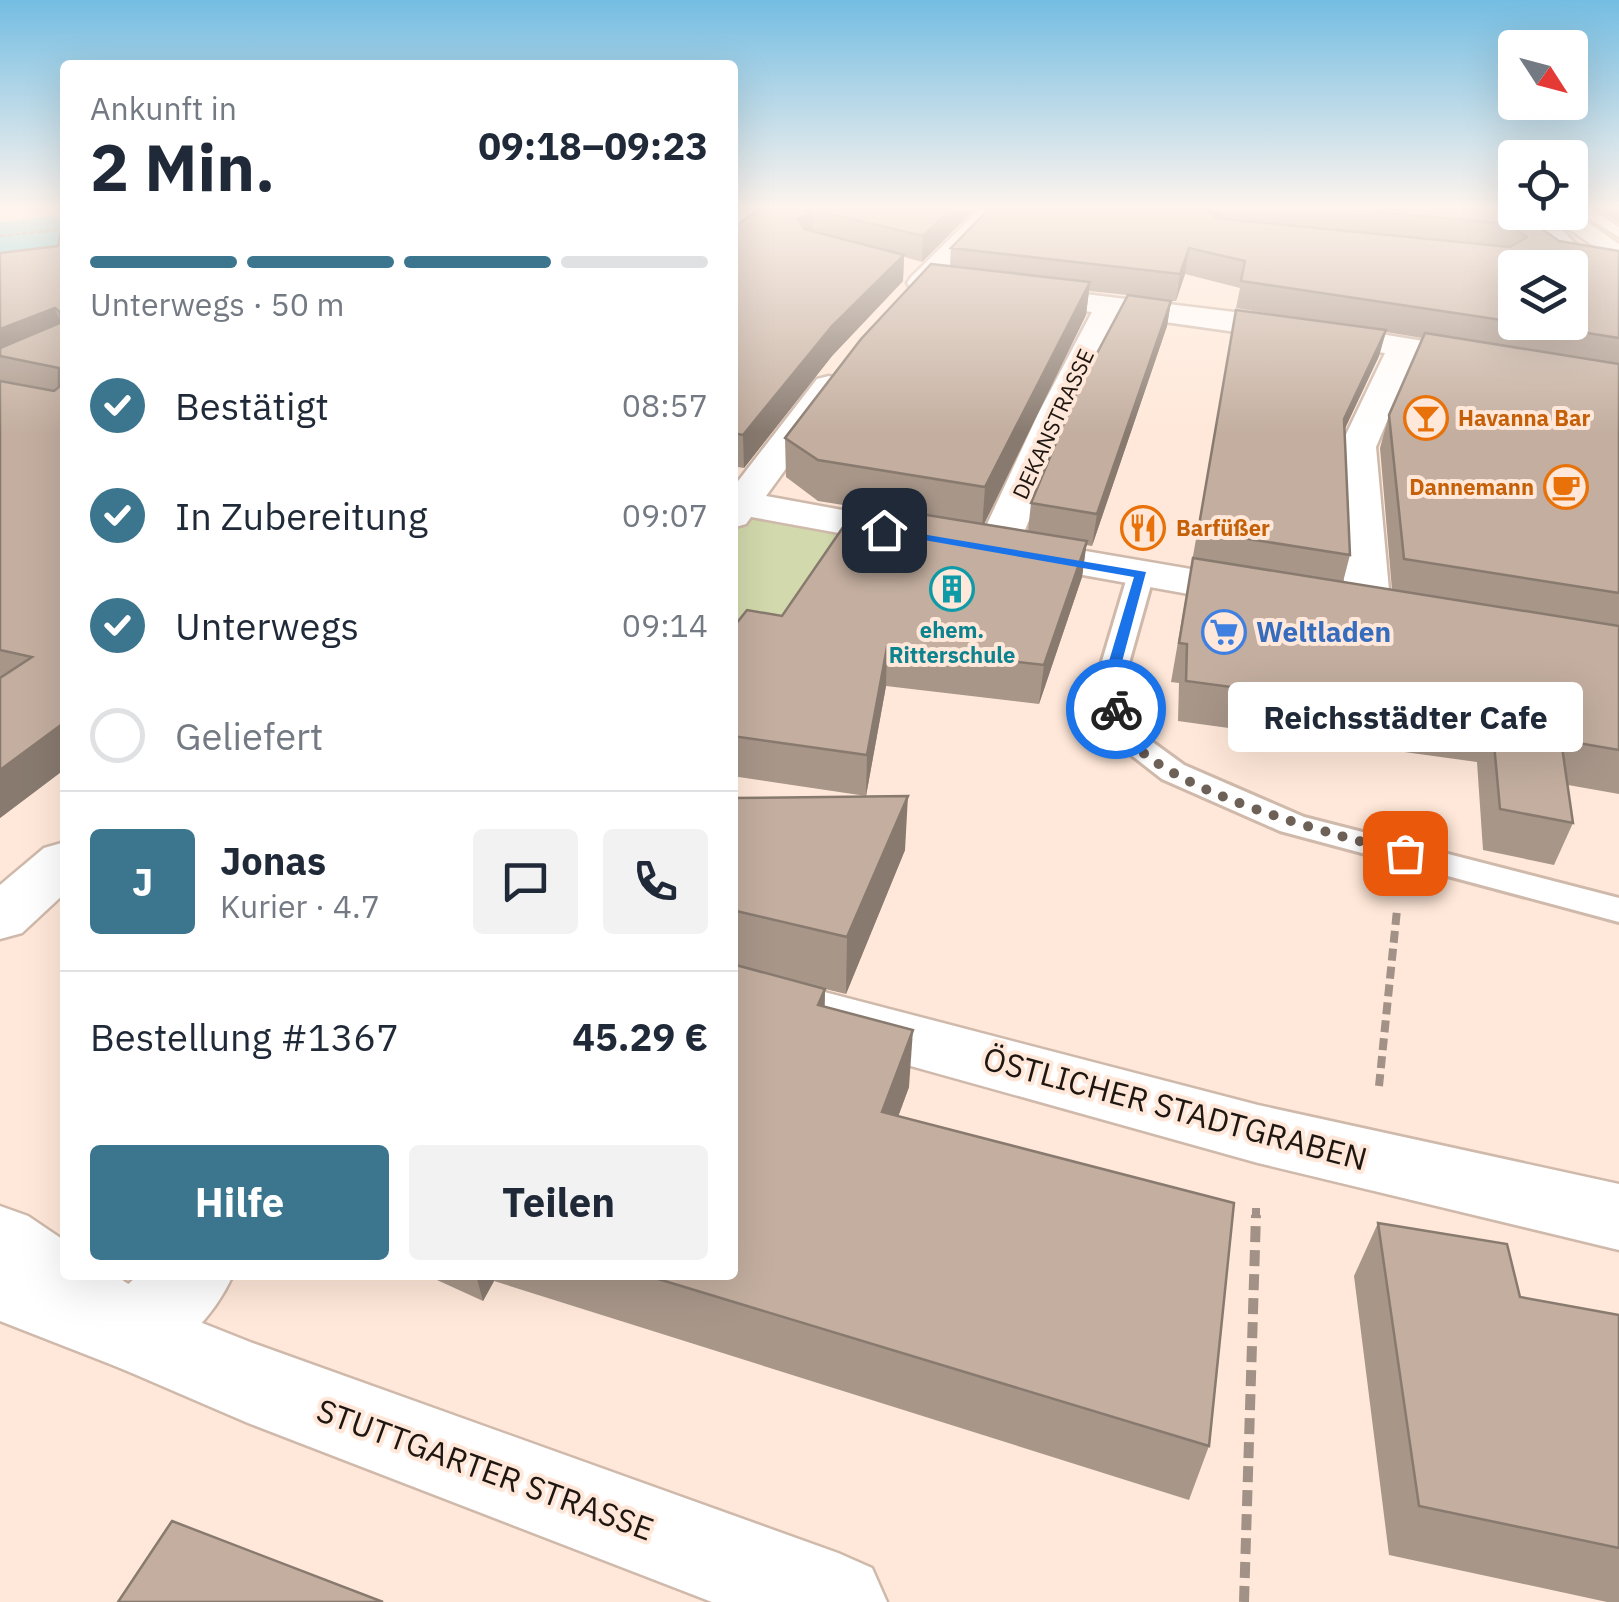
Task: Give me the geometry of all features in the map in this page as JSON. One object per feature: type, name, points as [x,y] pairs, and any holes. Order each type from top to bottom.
[{"type":"street","points":[[907,285],[1276,326],[1402,350],[1619,383]]},
{"type":"street","name":"DEKANSTRASSE","points":[[997,548],[1055,414],[1105,315],[1117,306]]},
{"type":"street","points":[[738,507],[1354,610],[1358,447],[1402,350]]},
{"type":"street","points":[[738,504],[846,365]]},
{"type":"street","points":[[0,918],[60,866]]},
{"type":"street","name":"ÖSTLICHER STADTGRABEN","points":[[738,994],[1258,1134],[1619,1217]]},
{"type":"street","name":"STUTTGARTER STRASSE","points":[[0,1240],[60,1264]]},
{"type":"street","name":"STUTTGARTER STRASSE","points":[[102,1280],[163,1304],[248,1382],[838,1602]]},
{"type":"street","name":"STUTTGARTER STRASSE","points":[[0,1284],[163,1304]]},
{"type":"lane","points":[[1141,574],[1108,688],[1127,737],[1173,772],[1292,824],[1619,910]]},
{"type":"path","points":[[1372,1161],[1392,942],[1405,853]]},
{"type":"path","points":[[1244,1602],[1258,1134]]},
{"type":"green space","points":[[738,516],[847,523],[783,632],[738,626]]},
{"type":"building","points":[[0,285],[60,285],[60,312],[55,308],[0,329]]},
{"type":"building","points":[[738,285],[874,285],[832,326],[743,435],[738,434]]},
{"type":"building","points":[[912,285],[1089,285],[985,487],[818,460],[785,438],[861,339]]},
{"type":"building","points":[[1266,285],[1498,285],[1498,319]]},
{"type":"building","points":[[1588,285],[1619,285],[1619,338],[1588,333]]},
{"type":"building","points":[[1128,295],[1171,301],[1097,514],[1031,503],[1079,387]]},
{"type":"building","points":[[1236,310],[1386,330],[1344,419],[1350,555],[1198,531]]},
{"type":"building","points":[[60,323],[60,726],[0,770],[0,678],[32,657],[0,650],[0,381],[54,391],[59,387],[59,368],[0,356],[0,348]]},
{"type":"building","points":[[1425,333],[1619,364],[1619,593],[1404,559],[1389,415]]},
{"type":"building","points":[[859,504],[1087,541],[1044,665],[887,647],[867,755],[738,737],[738,621],[747,610],[782,616]]},
{"type":"building","points":[[1193,558],[1619,626],[1619,750],[1561,740],[1573,823],[1500,809],[1492,722],[1186,681],[1187,644],[1179,643]]},
{"type":"building","points":[[908,796],[847,937],[738,911],[738,798]]},
{"type":"building","points":[[738,966],[825,989],[818,1005],[913,1030],[882,1112],[1234,1203],[1209,1446],[661,1280],[738,1280]]},
{"type":"building","points":[[1378,1223],[1507,1244],[1520,1297],[1619,1315],[1619,1548],[1419,1506]]},
{"type":"building","points":[[172,1521],[383,1602],[118,1602]]},
{"type":"way so far","points":[[1116,709],[1127,737],[1173,772],[1292,824],[1405,853]]},
{"type":"place","name":"Havanna Bar","points":[[1426,418]]},
{"type":"place","name":"Dannemann","points":[[1566,487]]},
{"type":"place","name":"Barfüßer","points":[[1143,528]]},
{"type":"place","name":"ehem. Ritterschule","points":[[952,589]]},
{"type":"place","name":"Weltladen","points":[[1224,632]]},
{"type":"place","name":"Reichsstädter Cafe","points":[[1405,853]]},
{"type":"route","points":[[884,530],[1141,574],[1108,688],[1116,709]]}]
